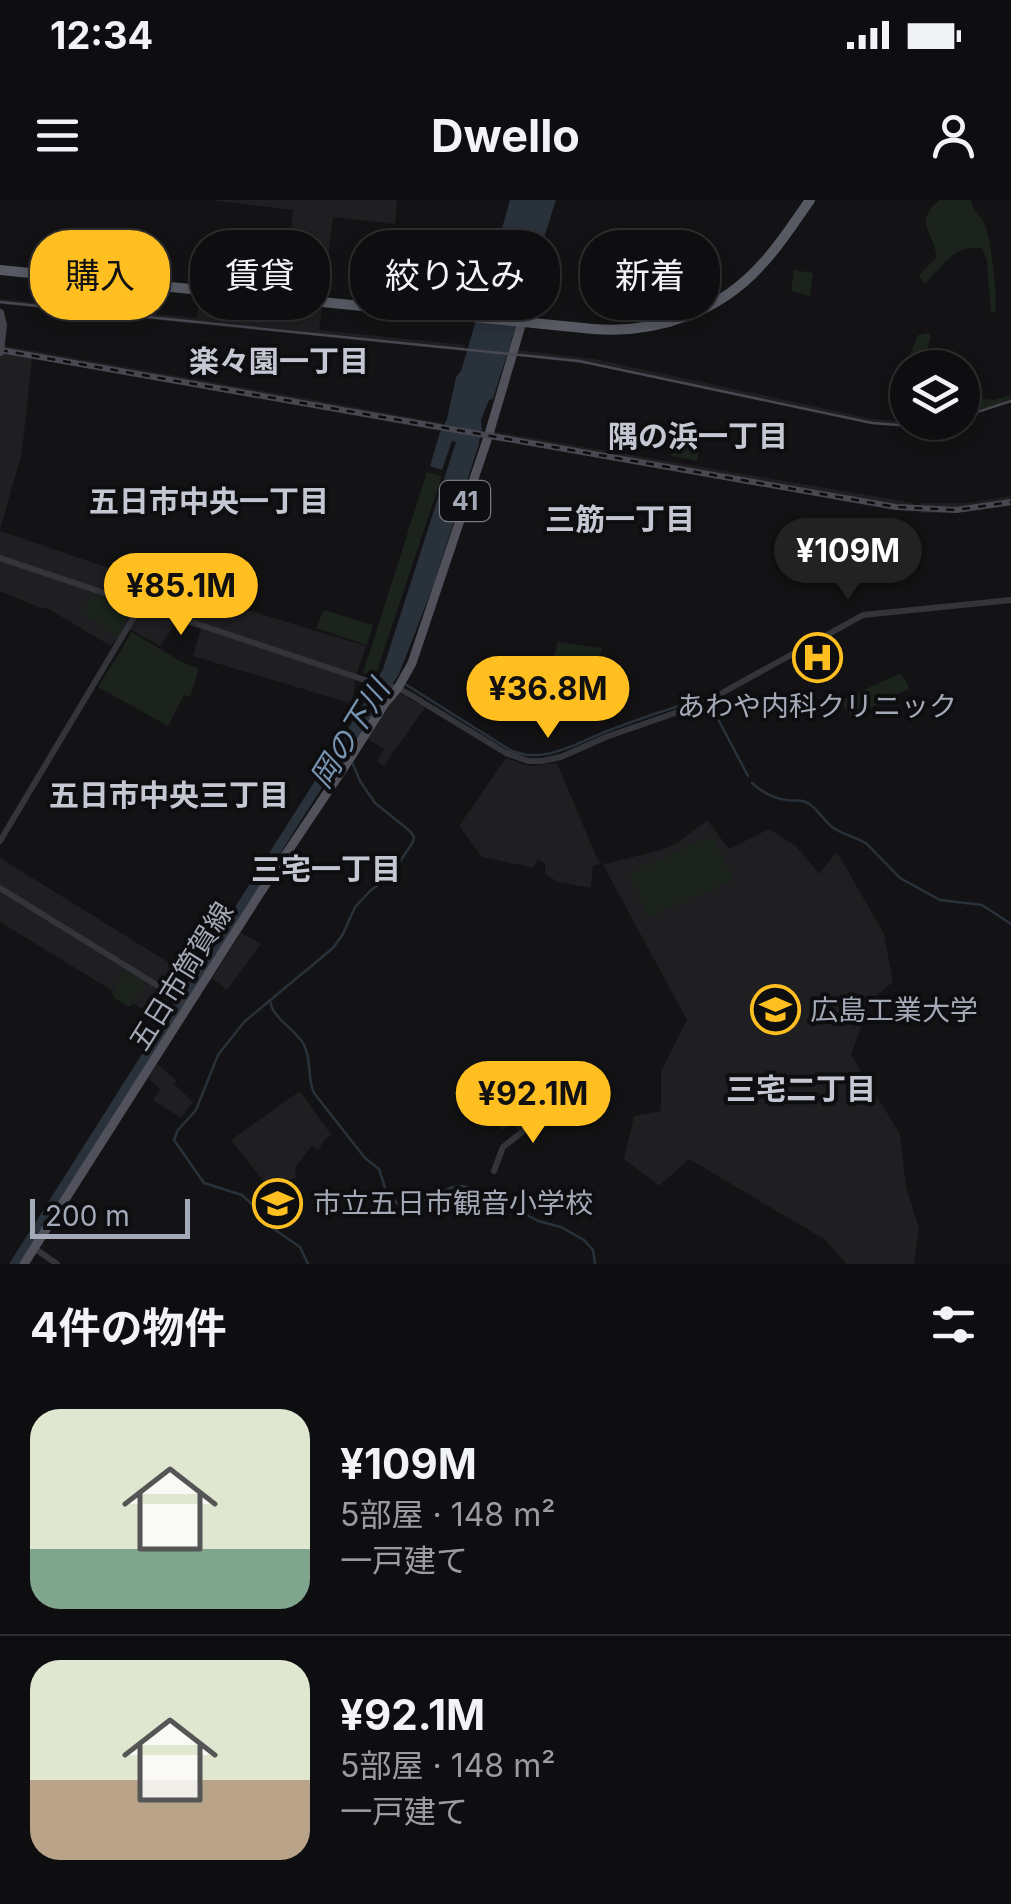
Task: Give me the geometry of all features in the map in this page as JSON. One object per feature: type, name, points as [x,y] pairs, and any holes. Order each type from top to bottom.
[{"type":"highway","points":[[0,270],[630,330],[691,315],[724,298],[753,274],[810,200]]},
{"type":"main road","points":[[0,313],[0,352]]},
{"type":"main road","name":"五日市筒賀線","points":[[24,1264],[421,642],[489,434],[519,322]]},
{"type":"street","points":[[0,558],[374,683],[397,684],[510,756],[536,762],[708,702],[863,614],[1011,600]]},
{"type":"street","points":[[0,841],[141,605]]},
{"type":"street","points":[[0,888],[188,1004]]},
{"type":"street","points":[[494,1171],[502,1147],[550,1110]]},
{"type":"street","points":[[34,1248],[57,1264]]},
{"type":"shaded area","points":[[210,200],[397,200],[395,224],[333,217],[330,241],[330,230],[291,230],[293,210]]},
{"type":"shaded area","points":[[940,200],[971,200],[983,221],[991,251],[996,311],[991,313],[987,260],[982,248],[956,253],[924,284],[919,275],[937,257],[926,220]]},
{"type":"shaded area","points":[[794,270],[813,273],[810,296],[791,291]]},
{"type":"shaded area","points":[[0,299],[30,302],[30,307],[0,304]]},
{"type":"shaded area","points":[[170,315],[190,320],[320,320],[319,330],[465,345],[464,351],[158,320],[170,320]]},
{"type":"shaded area","points":[[918,335],[931,336],[928,350],[912,350]]},
{"type":"shaded area","points":[[0,345],[442,423],[439,431],[32,358],[22,452],[0,530]]},
{"type":"shaded area","points":[[518,350],[595,359],[890,420],[890,425],[594,365],[517,356]]},
{"type":"shaded area","points":[[1011,395],[1011,399],[980,409],[980,398],[993,400]]},
{"type":"shaded area","points":[[485,430],[914,503],[913,512],[483,438]]},
{"type":"shaded area","points":[[678,430],[703,434],[697,461],[671,456]]},
{"type":"shaded area","points":[[427,472],[442,476],[375,677],[363,673]]},
{"type":"shaded area","points":[[1011,496],[1011,506],[919,513],[920,503],[967,503]]},
{"type":"shaded area","points":[[0,531],[366,646],[355,678],[353,704],[193,656],[201,629],[177,621],[160,646],[126,627],[111,646],[47,608],[0,591]]},
{"type":"shaded area","points":[[93,593],[134,609],[118,636],[81,612]]},
{"type":"shaded area","points":[[324,610],[373,625],[367,645],[316,628]]},
{"type":"shaded area","points":[[132,632],[199,668],[190,697],[184,695],[168,726],[98,687]]},
{"type":"shaded area","points":[[558,642],[602,648],[596,669],[552,663]]},
{"type":"shaded area","points":[[901,673],[910,689],[895,697],[851,716],[840,701]]},
{"type":"shaded area","points":[[398,693],[425,707],[384,766],[377,762],[384,749],[366,738]]},
{"type":"shaded area","name":"広島工業大学","points":[[506,758],[529,766],[557,763],[598,861],[605,864],[664,849],[707,820],[729,849],[769,829],[796,846],[819,874],[837,852],[884,934],[893,982],[871,1000],[851,1055],[900,1134],[906,1187],[919,1228],[914,1264],[847,1264],[824,1239],[689,1159],[659,1186],[624,1159],[634,1116],[661,1111],[661,1071],[687,1020],[602,863],[593,866],[591,888],[558,882],[545,874],[545,863],[538,859],[533,868],[482,857],[459,826]]},
{"type":"shaded area","points":[[713,836],[733,880],[649,917],[629,873]]},
{"type":"shaded area","points":[[0,858],[184,972],[157,1018],[0,922]]},
{"type":"shaded area","points":[[241,933],[261,944],[227,990],[212,978]]},
{"type":"shaded area","points":[[125,971],[145,983],[130,1007],[112,993]]},
{"type":"shaded area","points":[[157,1064],[193,1102],[181,1118],[153,1100],[160,1089],[148,1078]]},
{"type":"shaded area","points":[[300,1091],[332,1136],[318,1150],[312,1145],[295,1168],[296,1178],[266,1184],[231,1140]]},
{"type":"shaded area","points":[[516,1099],[525,1100],[540,1114],[518,1131],[512,1123],[502,1130],[489,1117]]},
{"type":"water","points":[[510,200],[556,200],[547,230],[501,230]]},
{"type":"water","name":"岡の下川","points":[[476,320],[518,320],[493,399],[481,420],[478,447],[432,589],[399,674],[351,749],[344,753],[19,1264],[9,1264],[383,669],[456,442],[452,441],[442,470],[430,466]]},
{"type":"waterway","name":"岡の下川","points":[[405,684],[510,750],[535,755],[561,750],[702,700]]},
{"type":"waterway","points":[[709,702],[748,776]]},
{"type":"waterway","name":"岡の下川","points":[[308,1264],[300,1247],[265,1223],[242,1195],[204,1183],[174,1140],[196,1110],[218,1055],[244,1022],[333,948],[355,907],[391,875],[413,842],[410,831],[375,803],[353,764]]},
{"type":"waterway","points":[[752,783],[773,797],[807,803],[832,827],[867,844],[900,878],[940,900],[982,905],[1011,924]]},
{"type":"waterway","points":[[270,1000],[275,1013],[304,1045],[314,1093],[365,1158],[379,1169],[387,1194],[397,1203],[406,1207],[463,1186],[488,1202],[507,1204],[584,1240],[593,1250],[595,1264]]},
{"type":"tram line","points":[[0,302],[579,361],[890,424]]},
{"type":"tram line","points":[[980,411],[1011,401]]},
{"type":"railway","points":[[0,350],[896,507],[956,510],[1011,502]]},
{"type":"place","name":"あわや内科クリニック","points":[[817,658]]},
{"type":"place","name":"広島工業大学","points":[[775,1010]]},
{"type":"place","name":"市立五日市観音小学校","points":[[278,1203]]},
{"type":"district","name":"楽々園一丁目","points":[[279,362]]},
{"type":"district","name":"隅の浜一丁目","points":[[698,437]]},
{"type":"district","name":"五日市中央一丁目","points":[[209,502]]},
{"type":"district","name":"三筋一丁目","points":[[620,520]]},
{"type":"district","name":"五日市中央三丁目","points":[[169,796]]},
{"type":"district","name":"三宅一丁目","points":[[326,870]]},
{"type":"district","name":"三宅二丁目","points":[[801,1090]]}]
